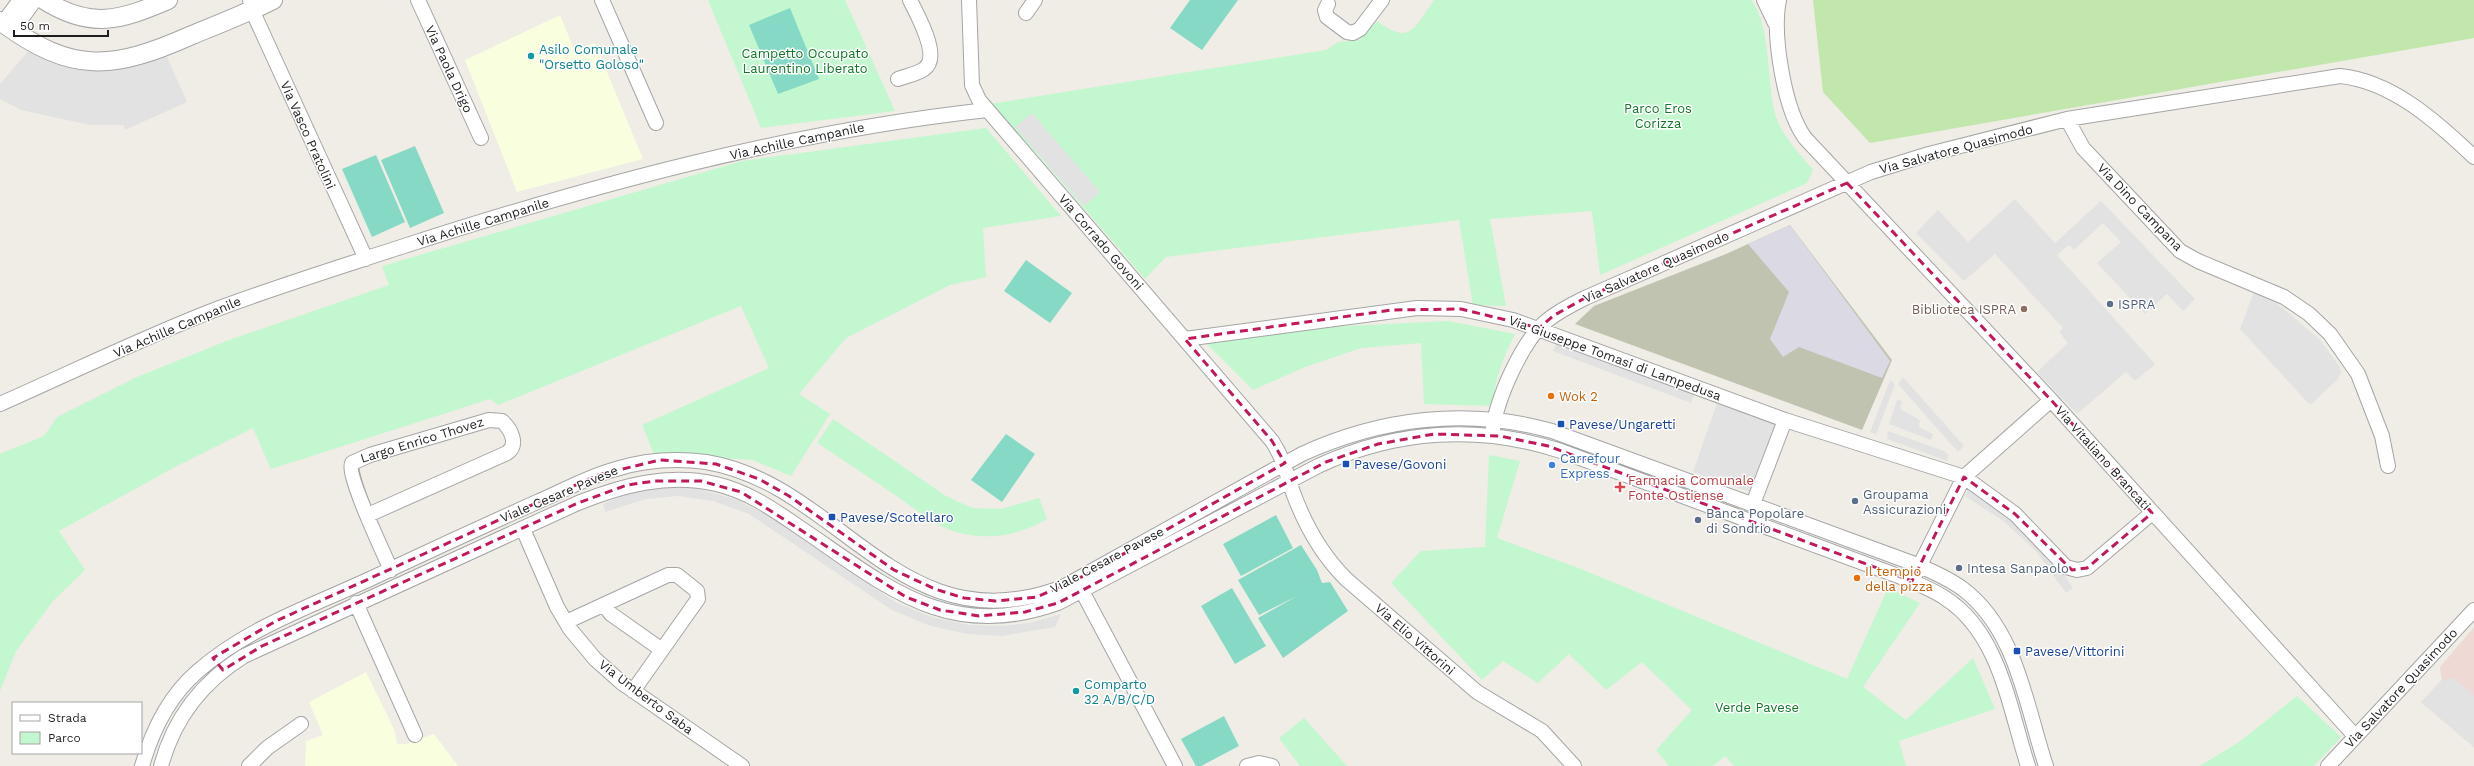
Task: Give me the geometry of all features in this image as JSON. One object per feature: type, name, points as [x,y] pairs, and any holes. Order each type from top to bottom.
[{"type":"street","points":[[5,25],[20,0]]},
{"type":"street","points":[[5,25],[35,0]]},
{"type":"street","points":[[44,0],[72,14],[104,20],[130,16],[168,0]]},
{"type":"street","name":"Via Paola Drigo","points":[[418,0],[481,138]]},
{"type":"street","points":[[602,0],[656,123]]},
{"type":"street","points":[[898,79],[925,69],[930,61],[930,49],[910,0]]},
{"type":"street","name":"Via Corrado Govoni","points":[[969,0],[972,85],[987,110],[1272,441],[1285,463]]},
{"type":"street","points":[[1026,13],[1035,0]]},
{"type":"street","points":[[1764,0],[1777,28]]},
{"type":"street","points":[[1777,28],[1779,0]]},
{"type":"street","points":[[5,25],[38,45],[61,55],[85,61],[106,62],[128,60],[151,53],[262,3]]},
{"type":"street","name":"Via Vasco Pratolini","points":[[262,3],[366,259]]},
{"type":"street","points":[[1328,4],[1325,10],[1326,16],[1350,33],[1360,29],[1379,4]]},
{"type":"street","name":"Via Vitaliano Brancati","points":[[1777,28],[1787,95],[1793,119],[1805,138],[2051,400],[2355,736]]},
{"type":"street","name":"Via Salvatore Quasimodo","points":[[1492,435],[1494,420],[1515,366],[1539,328],[1553,316],[1585,298],[1871,172],[1922,156],[2067,119],[2326,77],[2344,76],[2372,84],[2408,103],[2474,157]]},
{"type":"street","name":"Via Achille Campanile","points":[[0,404],[206,314],[506,213],[642,175],[846,129],[900,120],[987,110]]},
{"type":"street","name":"Via Dino Campana","points":[[2067,119],[2083,148],[2180,251],[2198,261],[2284,297],[2309,314],[2330,334],[2358,374],[2383,440],[2388,466]]},
{"type":"street","name":"Via Giuseppe Tomasi di Lampedusa","points":[[1185,339],[1361,314],[1428,308],[1484,313],[1539,328],[1785,420],[1964,477],[2015,514],[2066,567],[2072,570],[2087,568],[2152,513]]},
{"type":"street","points":[[1912,581],[1964,477],[2051,400]]},
{"type":"street","name":"Viale Cesare Pavese","points":[[142,766],[153,733],[171,703],[189,679],[213,658],[257,631],[391,570],[432,549],[608,471],[649,461],[683,460],[721,466],[754,477],[784,493],[880,561],[920,584],[964,598],[995,601],[1037,597],[1086,574],[1285,463],[1337,439],[1371,428],[1438,419],[1494,420],[1552,431],[1919,566],[1945,578],[1964,590],[1995,624],[2010,653],[2046,766]]},
{"type":"street","name":"Largo Enrico Thovez","points":[[368,515],[506,453],[512,449],[513,443],[509,428],[502,421],[489,420],[353,461],[350,464],[351,474],[368,515],[391,570]]},
{"type":"street","points":[[1753,504],[1785,420]]},
{"type":"street","name":"Viale Cesare Pavese","points":[[161,766],[172,732],[183,713],[223,670],[262,646],[578,503],[615,489],[641,482],[685,480],[717,484],[757,500],[870,575],[916,602],[947,611],[979,616],[1031,611],[1058,603],[1290,481],[1346,454],[1395,440],[1446,433],[1492,435],[1520,439],[1548,446],[1912,581],[1950,601],[1970,619],[1982,635],[1997,667],[2028,766]]},
{"type":"street","points":[[1285,463],[1290,481]]},
{"type":"street","name":"Via Elio Vittorini","points":[[1290,481],[1313,536],[1337,570],[1473,689],[1499,707],[1530,723],[1546,735],[1574,766]]},
{"type":"street","points":[[570,488],[578,503]]},
{"type":"street","points":[[1712,507],[1718,491]]},
{"type":"street","name":"Via Umberto Saba","points":[[523,529],[551,596],[566,622],[595,659],[633,691],[742,766]]},
{"type":"street","points":[[870,575],[880,561]]},
{"type":"street","points":[[566,622],[664,576],[674,575],[683,579],[697,591],[698,598],[633,691]]},
{"type":"street","points":[[1082,591],[1175,766]]},
{"type":"street","points":[[356,603],[415,735]]},
{"type":"street","points":[[604,605],[611,614],[662,650]]},
{"type":"street","name":"Via Salvatore Quasimodo","points":[[2328,766],[2474,610]]},
{"type":"street","points":[[213,658],[223,670]]},
{"type":"street","points":[[250,766],[267,748],[301,724]]},
{"type":"street","points":[[1247,766],[1259,763],[1272,766]]},
{"type":"highlighted area","points":[[1847,183],[2051,400],[2152,513],[2087,568],[2072,570],[2015,514],[1964,477],[1912,581],[1548,446],[1500,436],[1434,434],[1378,444],[1326,462],[1058,603],[1025,612],[979,616],[940,610],[906,597],[741,492],[701,481],[655,481],[627,485],[578,503],[262,646],[223,670],[213,658],[276,621],[598,475],[660,460],[716,464],[759,479],[789,496],[894,570],[935,589],[964,598],[995,601],[1037,597],[1086,575],[1285,463],[1272,441],[1185,339],[1392,310],[1461,309],[1539,328],[1553,316],[1585,298]]},
{"type":"shaded area","points":[[560,15],[574,49],[595,43],[643,159],[517,192],[465,60]]},
{"type":"shaded area","points":[[31,48],[63,61],[166,55],[187,102],[125,130],[124,125],[90,125],[21,110],[0,99],[0,84]]},
{"type":"shaded area","points":[[1032,113],[1100,192],[1084,206],[1015,127]]},
{"type":"shaded area","points":[[2015,199],[2055,243],[2101,201],[2195,299],[2183,311],[2167,294],[2145,314],[2097,263],[2121,242],[2103,223],[2074,250],[2069,245],[2057,255],[2155,364],[2135,381],[2126,372],[2077,414],[2037,372],[2068,343],[2059,332],[2063,328],[1995,254],[1964,281],[1916,233],[1938,210],[1968,242]]},
{"type":"shaded area","points":[[1790,225],[1892,360],[1862,430],[1575,324],[1594,306],[1726,254]]},
{"type":"shaded area","points":[[1790,225],[1890,361],[1882,378],[1799,347],[1783,357],[1770,339],[1789,292],[1748,244]]},
{"type":"shaded area","points":[[2255,289],[2273,300],[2320,340],[2340,367],[2341,373],[2337,380],[2310,405],[2240,329]]},
{"type":"shaded area","points":[[1556,343],[1694,395],[1691,403],[1553,351]]},
{"type":"shaded area","points":[[1903,377],[1964,446],[1958,452],[1898,384]]},
{"type":"shaded area","points":[[1890,380],[1895,384],[1876,435],[1870,432]]},
{"type":"shaded area","points":[[1897,400],[1902,401],[1900,409],[1920,420],[1919,427],[1933,434],[1931,440],[1889,424]]},
{"type":"shaded area","points":[[1717,403],[1777,424],[1753,493],[1693,472]]},
{"type":"shaded area","points":[[1888,431],[1944,451],[1948,455],[1947,461],[1887,439]]},
{"type":"shaded area","points":[[690,487],[735,499],[771,517],[897,603],[932,617],[969,625],[1001,626],[1030,623],[1061,614],[1055,627],[1002,636],[967,634],[928,625],[892,610],[749,514],[713,501],[678,496],[646,499],[605,512],[603,504],[630,493],[653,488]]},
{"type":"shaded area","points":[[1969,489],[2007,512],[2054,559],[2073,588],[2066,593],[2035,550],[2002,520],[1965,496]]},
{"type":"shaded area","points":[[2474,627],[2474,747],[2421,702],[2442,680],[2440,667]]},
{"type":"shaded area","points":[[366,672],[395,731],[397,744],[406,744],[434,734],[458,766],[305,766],[306,741],[323,735],[309,702]]},
{"type":"shaded area","points":[[2453,678],[2474,696],[2474,747],[2421,702],[2442,680]]},
{"type":"green space","name":"Campetto Occupato Laurentino Liberato","points":[[708,0],[845,0],[895,111],[761,128]]},
{"type":"green space","points":[[1190,0],[1238,0],[1202,50],[1170,28]]},
{"type":"green space","name":"Parco Eros Corizza","points":[[1434,0],[1751,0],[1758,11],[1766,40],[1773,104],[1776,117],[1787,138],[1813,170],[1807,183],[1600,275],[1592,211],[1490,219],[1506,306],[1473,305],[1459,220],[1166,257],[1145,279],[1039,156],[990,104],[1326,50],[1338,42],[1359,40],[1377,21],[1397,32],[1405,33],[1416,26]]},
{"type":"green space","points":[[1813,0],[2474,0],[2474,38],[1870,143],[1823,92]]},
{"type":"green space","points":[[790,8],[819,79],[778,94],[749,25]]},
{"type":"green space","points":[[986,128],[1061,216],[983,228],[986,277],[950,285],[846,338],[799,394],[830,414],[791,476],[753,460],[654,454],[642,425],[769,368],[741,306],[498,405],[490,399],[271,469],[253,428],[173,468],[59,531],[85,570],[53,601],[16,651],[0,691],[0,454],[44,436],[57,417],[137,377],[229,340],[389,285],[382,266],[742,161]]},
{"type":"green space","points":[[415,146],[444,213],[410,228],[381,160]]},
{"type":"green space","points":[[376,155],[405,222],[372,237],[342,169]]},
{"type":"green space","points":[[1026,260],[1072,293],[1050,323],[1004,291]]},
{"type":"green space","points":[[1448,321],[1515,334],[1497,378],[1493,406],[1424,404],[1421,343],[1361,348],[1305,367],[1253,390],[1206,343],[1327,327]]},
{"type":"green space","points":[[833,419],[946,496],[972,508],[1001,509],[1039,498],[1047,519],[1024,530],[988,536],[963,534],[937,524],[817,443]]},
{"type":"green space","points":[[1006,434],[1035,454],[1002,502],[971,480]]},
{"type":"green space","name":"Verde Pavese","points":[[1489,455],[1520,461],[1497,538],[1581,569],[1847,679],[1888,588],[1920,603],[1863,687],[1906,720],[1973,658],[1995,709],[1899,741],[1906,766],[1734,766],[1725,756],[1713,766],[1669,766],[1656,750],[1692,710],[1642,662],[1606,690],[1569,654],[1538,683],[1503,661],[1482,680],[1391,583],[1421,551],[1485,547]]},
{"type":"green space","points":[[1276,515],[1293,548],[1241,576],[1223,544]]},
{"type":"green space","points":[[1301,545],[1317,570],[1322,583],[1330,582],[1348,611],[1283,658],[1258,618],[1297,596],[1259,615],[1238,580]]},
{"type":"green space","points":[[1232,588],[1266,646],[1235,664],[1201,606]]},
{"type":"green space","points":[[2297,696],[2341,737],[2314,766],[2200,766],[2239,742]]},
{"type":"green space","points":[[1224,716],[1239,746],[1201,766],[1196,766],[1181,739]]},
{"type":"green space","points":[[1304,718],[1347,766],[1300,766],[1279,738]]},
{"type":"place","name":"Asilo Comunale \"Orsetto Goloso\"","points":[[531,56]]},
{"type":"place","name":"ISPRA","points":[[2110,304]]},
{"type":"place","name":"Biblioteca ISPRA","points":[[2024,309]]},
{"type":"place","name":"Wok 2","points":[[1551,396]]},
{"type":"place","name":"Pavese/Ungaretti","points":[[1561,424]]},
{"type":"place","name":"Pavese/Govoni","points":[[1346,464]]},
{"type":"place","name":"Carrefour Express","points":[[1552,465]]},
{"type":"place","name":"Farmacia Comunale Fonte Ostiense","points":[[1620,487]]},
{"type":"place","name":"Groupama Assicurazioni","points":[[1855,501]]},
{"type":"place","name":"Pavese/Scotellaro","points":[[832,517]]},
{"type":"place","name":"Banca Popolare di Sondrio","points":[[1698,520]]},
{"type":"place","name":"Intesa Sanpaolo","points":[[1959,568]]},
{"type":"place","name":"Il tempio della pizza","points":[[1857,578]]},
{"type":"place","name":"Pavese/Vittorini","points":[[2017,651]]},
{"type":"place","name":"Comparto 32 A/B/C/D","points":[[1076,691]]}]
